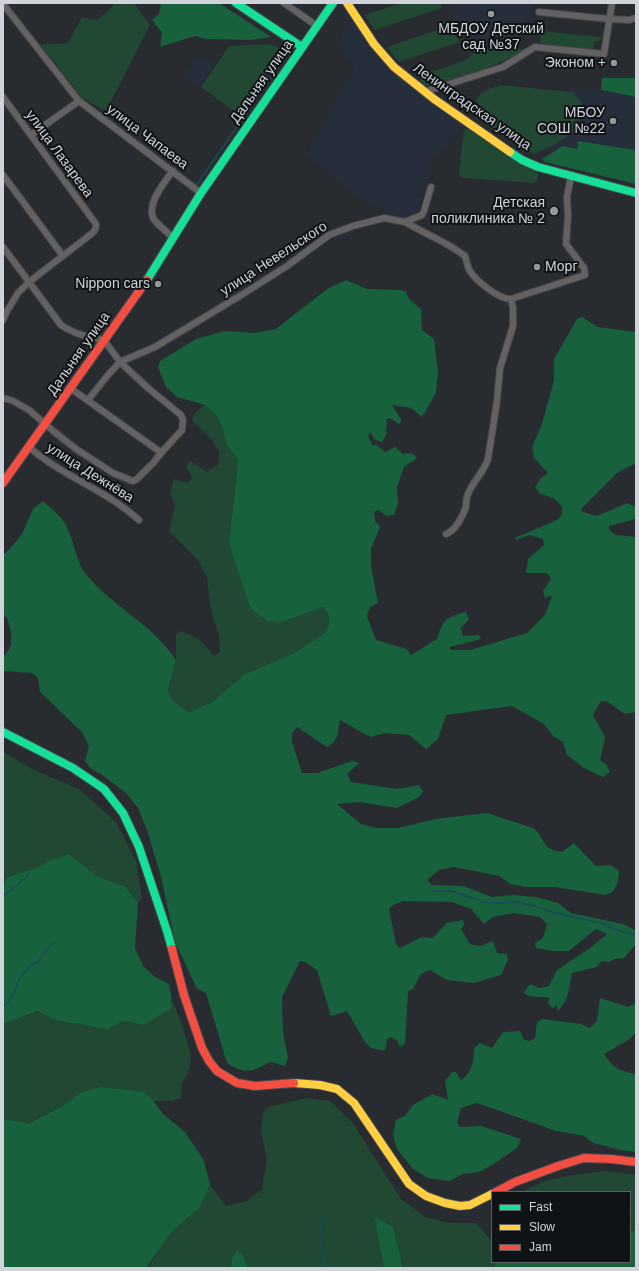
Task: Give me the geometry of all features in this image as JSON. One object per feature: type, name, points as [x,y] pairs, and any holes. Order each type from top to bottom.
[{"type":"street","points":[[236,3],[302,47]]},
{"type":"street","points":[[284,3],[316,26]]},
{"type":"street","name":"Дальняя улица","points":[[3,482],[151,274],[201,193],[332,3]]},
{"type":"street","name":"Ленинградская улица","points":[[347,3],[362,26],[394,67],[424,92],[495,142],[530,164],[548,171],[636,193]]},
{"type":"street","points":[[424,92],[503,66],[535,47],[604,54],[612,3]]},
{"type":"street","name":"улица Чапаева","points":[[3,4],[79,101],[201,193]]},
{"type":"street","points":[[539,12],[610,19],[629,20],[636,18]]},
{"type":"street","name":"улица Лазарева","points":[[3,97],[96,224],[95,231],[63,256]]},
{"type":"street","points":[[31,135],[79,101]]},
{"type":"street","points":[[173,171],[160,188],[151,212],[154,221],[173,238]]},
{"type":"street","points":[[3,175],[63,256],[29,282],[18,293],[3,320]]},
{"type":"street","points":[[405,222],[425,234],[453,247],[465,256],[469,270],[474,277],[504,298],[511,299],[585,275],[584,268],[566,244],[568,216],[567,197],[571,176]]},
{"type":"street","points":[[405,222],[422,215],[431,187]]},
{"type":"street","name":"улица Невельского","points":[[120,362],[155,346],[243,294],[287,266],[329,235],[353,226],[384,218],[405,222]]},
{"type":"street","points":[[3,247],[61,325],[70,331],[81,335],[104,340],[120,362],[148,388],[181,415],[183,420],[182,430],[161,453],[70,388]]},
{"type":"street","points":[[446,534],[451,532],[460,520],[468,495],[486,467],[497,401],[500,368],[513,326],[513,308],[511,299]]},
{"type":"street","points":[[88,400],[120,362]]},
{"type":"street","points":[[3,398],[13,401],[29,410],[45,424]]},
{"type":"street","name":"улица Дежнёва","points":[[45,424],[76,449],[113,473],[133,481],[137,479],[161,453]]},
{"type":"street","name":"улица Дежнёва","points":[[29,447],[57,469],[128,510],[139,520]]},
{"type":"street","points":[[3,732],[73,768],[104,789],[123,813],[139,847],[167,931],[184,995],[202,1048],[209,1061],[217,1071],[238,1083],[255,1086],[300,1083],[338,1089],[354,1103],[410,1184],[426,1196],[445,1203],[460,1206],[470,1205],[491,1194]]},
{"type":"street","points":[[498,1191],[514,1182],[584,1158],[636,1162]]},
{"type":"shaded area","name":"МБДОУ Детский сад №37","points":[[448,3],[532,3],[530,31],[475,46],[454,25]]},
{"type":"shaded area","points":[[347,4],[394,67],[465,121],[431,164],[419,209],[415,215],[404,219],[385,212],[354,195],[306,154],[355,66],[339,48]]},
{"type":"shaded area","points":[[196,58],[215,62],[197,88],[183,78]]},
{"type":"shaded area","points":[[504,89],[565,93],[570,89],[598,90],[636,97],[636,160],[534,151],[482,122],[476,98]]},
{"type":"green space","points":[[112,3],[134,3],[150,25],[106,111],[82,98],[41,45],[68,43],[82,17],[97,20],[114,5]]},
{"type":"green space","points":[[161,3],[219,3],[271,37],[251,40],[206,39],[195,36],[160,47],[162,33],[152,20],[159,14]]},
{"type":"green space","points":[[402,3],[440,3],[442,8],[375,30],[365,15]]},
{"type":"green space","points":[[447,20],[449,26],[460,42],[399,62],[387,47],[437,30],[438,24]]},
{"type":"green space","points":[[541,31],[601,37],[600,41],[595,41],[593,51],[540,43]]},
{"type":"green space","points":[[271,44],[283,50],[239,115],[201,87],[229,46]]},
{"type":"green space","points":[[497,45],[525,50],[490,67],[458,79],[432,85],[423,85],[420,81],[420,76],[466,60],[474,53]]},
{"type":"green space","points":[[602,78],[636,78],[636,97],[601,90]]},
{"type":"green space","points":[[501,85],[572,92],[582,103],[575,131],[555,144],[534,154],[482,122],[476,98],[486,90]]},
{"type":"green space","points":[[470,128],[538,173],[537,180],[533,183],[461,177],[459,173],[464,130]]},
{"type":"green space","points":[[578,141],[635,150],[636,147],[636,184],[545,162],[542,159],[563,146],[577,149]]},
{"type":"green space","points":[[346,280],[367,289],[402,290],[406,292],[409,299],[421,309],[422,330],[434,339],[438,372],[436,393],[422,417],[411,408],[392,405],[402,421],[399,424],[390,418],[387,419],[386,435],[382,442],[375,440],[370,432],[368,436],[373,446],[376,445],[385,452],[395,447],[403,454],[412,453],[417,458],[404,467],[397,487],[398,503],[394,515],[387,516],[378,510],[374,512],[375,521],[380,527],[371,549],[371,566],[378,603],[370,607],[367,616],[376,640],[407,649],[411,655],[437,639],[443,623],[449,618],[459,614],[466,612],[469,619],[461,628],[463,636],[479,635],[481,638],[450,647],[450,650],[470,650],[527,633],[545,615],[552,596],[545,598],[543,591],[551,579],[547,573],[526,573],[528,559],[544,545],[543,539],[529,535],[516,540],[515,538],[557,520],[562,511],[562,507],[559,503],[550,497],[540,494],[535,487],[540,479],[548,473],[534,458],[532,447],[542,424],[554,380],[554,359],[577,319],[582,317],[598,327],[636,332],[636,463],[617,473],[581,509],[583,512],[597,516],[627,503],[636,507],[636,518],[609,526],[609,530],[616,535],[636,537],[636,712],[625,714],[608,702],[601,701],[593,715],[605,737],[600,760],[607,765],[610,772],[603,777],[584,768],[567,755],[563,742],[553,736],[544,724],[512,706],[446,715],[438,739],[426,749],[409,735],[385,733],[370,737],[340,720],[336,739],[327,747],[297,727],[292,733],[292,742],[302,773],[317,773],[352,761],[359,763],[347,774],[351,782],[397,789],[419,785],[423,792],[418,798],[397,808],[359,802],[337,804],[361,824],[376,828],[398,828],[435,819],[487,813],[533,828],[547,846],[555,851],[562,852],[574,843],[596,866],[610,865],[619,871],[618,882],[613,892],[605,895],[555,887],[525,887],[510,884],[499,876],[454,867],[439,870],[427,880],[432,885],[463,886],[492,897],[513,895],[536,897],[558,903],[571,913],[623,924],[635,930],[636,944],[624,958],[614,959],[610,962],[601,961],[597,967],[572,973],[566,999],[561,1008],[557,1011],[557,1005],[553,1008],[548,1004],[549,998],[533,997],[524,993],[530,984],[540,988],[549,986],[557,970],[590,948],[607,934],[596,929],[569,951],[552,951],[536,948],[535,943],[543,938],[547,924],[540,917],[513,913],[493,917],[484,924],[471,909],[452,902],[403,901],[393,905],[389,909],[396,944],[400,948],[422,937],[433,938],[447,923],[463,920],[464,925],[461,929],[470,944],[480,946],[493,941],[497,953],[507,954],[508,960],[501,975],[474,983],[447,980],[430,970],[421,974],[413,989],[408,991],[405,1044],[400,1047],[397,1040],[390,1037],[387,1040],[385,1051],[371,1048],[365,1042],[347,1011],[331,1016],[317,970],[305,962],[300,961],[282,997],[283,1032],[288,1058],[285,1066],[270,1062],[253,1070],[244,1071],[227,1063],[206,993],[197,989],[175,942],[161,877],[147,830],[138,808],[126,793],[101,774],[91,769],[85,761],[89,746],[82,732],[40,692],[38,678],[32,673],[3,671],[3,658],[11,646],[11,632],[7,618],[3,614],[3,555],[22,534],[33,509],[43,501],[59,515],[66,525],[82,569],[95,585],[144,625],[167,647],[176,660],[168,691],[177,703],[190,712],[212,702],[245,674],[294,653],[322,635],[328,628],[329,615],[323,607],[280,623],[268,621],[253,611],[249,604],[229,544],[238,460],[227,445],[222,427],[216,415],[205,405],[177,397],[166,387],[158,367],[160,361],[196,339],[225,331],[254,333],[276,329],[327,289]]},
{"type":"green space","points":[[205,405],[216,415],[222,427],[227,445],[238,460],[229,544],[253,611],[268,621],[280,623],[323,607],[329,615],[328,628],[322,635],[294,653],[245,674],[212,702],[191,712],[177,703],[168,691],[176,660],[176,635],[181,631],[199,639],[214,656],[220,652],[219,635],[213,618],[207,577],[198,560],[169,532],[175,505],[170,494],[174,479],[188,483],[192,478],[186,467],[190,461],[207,472],[219,464],[219,452],[212,440],[192,420],[197,411]]},
{"type":"green space","points":[[3,752],[32,769],[79,789],[116,822],[136,861],[142,898],[138,903],[125,886],[95,875],[69,854],[49,860],[41,867],[11,876],[3,882]]},
{"type":"green space","points":[[69,854],[95,875],[125,886],[138,903],[135,948],[143,966],[155,977],[169,984],[172,1000],[172,1006],[170,1009],[143,1025],[124,1021],[107,1030],[53,1019],[38,1011],[3,1024],[3,882],[11,876],[40,867],[49,860]]},
{"type":"green space","points":[[600,998],[628,1007],[636,1003],[636,1032],[630,1039],[604,1054],[617,1068],[636,1074],[636,1152],[593,1143],[584,1136],[556,1131],[477,1103],[461,1108],[457,1123],[460,1127],[481,1126],[521,1139],[517,1148],[479,1172],[463,1174],[449,1181],[428,1178],[413,1169],[397,1149],[393,1135],[396,1120],[405,1116],[413,1105],[432,1094],[448,1100],[445,1081],[452,1072],[456,1072],[461,1080],[468,1074],[474,1058],[474,1048],[480,1043],[492,1048],[503,1032],[520,1031],[524,1040],[530,1041],[535,1038],[537,1022],[542,1019],[581,1024],[590,1028],[597,1021]]},
{"type":"green space","points":[[172,1000],[181,1021],[191,1055],[190,1068],[182,1084],[181,1098],[172,1101],[153,1101],[151,1098],[80,1093],[61,1107],[28,1123],[3,1119],[3,1024],[38,1011],[53,1019],[107,1030],[124,1021],[143,1025],[171,1003]]},
{"type":"green space","points":[[100,1087],[143,1092],[151,1098],[163,1114],[185,1132],[204,1161],[210,1185],[200,1207],[170,1234],[147,1267],[144,1268],[3,1268],[3,1119],[29,1123],[61,1107],[80,1093]]},
{"type":"green space","points":[[306,1098],[330,1101],[352,1122],[401,1199],[425,1217],[450,1223],[476,1223],[491,1240],[491,1263],[496,1263],[494,1268],[403,1268],[401,1259],[374,1216],[384,1268],[248,1268],[243,1255],[232,1258],[231,1268],[144,1268],[148,1267],[170,1234],[200,1207],[210,1185],[226,1206],[247,1201],[262,1189],[267,1159],[261,1133],[263,1112],[268,1107]]},
{"type":"green space","points":[[605,1171],[636,1175],[636,1230],[631,1231],[631,1191],[525,1191],[552,1179]]},
{"type":"green space","points":[[374,1216],[393,1227],[403,1268],[384,1268]]},
{"type":"green space","points":[[636,1230],[636,1268],[494,1268],[496,1263],[631,1263],[631,1231]]},
{"type":"green space","points":[[237,1251],[243,1255],[248,1268],[231,1268],[232,1258]]},
{"type":"waterway","points":[[229,3],[234,6]]},
{"type":"waterway","points":[[239,10],[293,47]]},
{"type":"waterway","points":[[197,184],[290,51]]},
{"type":"waterway","points":[[3,895],[13,889],[29,874]]},
{"type":"waterway","points":[[433,891],[452,891],[483,902],[518,902],[552,912],[604,924],[620,931],[636,935]]},
{"type":"waterway","points":[[3,1006],[9,1002],[19,980],[30,966],[38,962],[46,950],[54,943]]},
{"type":"waterway","points":[[631,1212],[636,1210]]},
{"type":"waterway","points":[[323,1217],[320,1232],[320,1243],[322,1254],[328,1268]]},
{"type":"traffic: fast","points":[[236,3],[302,47]]},
{"type":"traffic: fast","points":[[147,280],[201,193],[333,3]]},
{"type":"traffic: fast","points":[[510,152],[522,160],[538,167],[636,193]]},
{"type":"traffic: fast","points":[[3,732],[73,768],[104,789],[123,813],[139,847],[172,949]]},
{"type":"traffic: slow","points":[[347,3],[374,44],[394,67],[434,99],[510,152]]},
{"type":"traffic: slow","points":[[294,1083],[320,1085],[337,1089],[354,1103],[409,1184],[426,1196],[445,1203],[460,1206],[470,1205],[491,1194]]},
{"type":"traffic: jam","points":[[3,483],[147,280]]},
{"type":"traffic: jam","points":[[172,949],[184,995],[202,1048],[209,1061],[217,1071],[237,1083],[255,1086],[294,1083]]},
{"type":"traffic: jam","points":[[498,1191],[515,1182],[584,1158],[636,1162]]},
{"type":"place","name":"МБДОУ Детский сад №37","points":[[491,14]]},
{"type":"place","name":"Эконом +","points":[[614,63]]},
{"type":"place","name":"МБОУ СОШ №22","points":[[613,121]]},
{"type":"place","name":"Детская поликлиника № 2","points":[[554,211]]},
{"type":"place","name":"Морг","points":[[537,267]]},
{"type":"place","name":"Nippon cars","points":[[158,284]]}]
